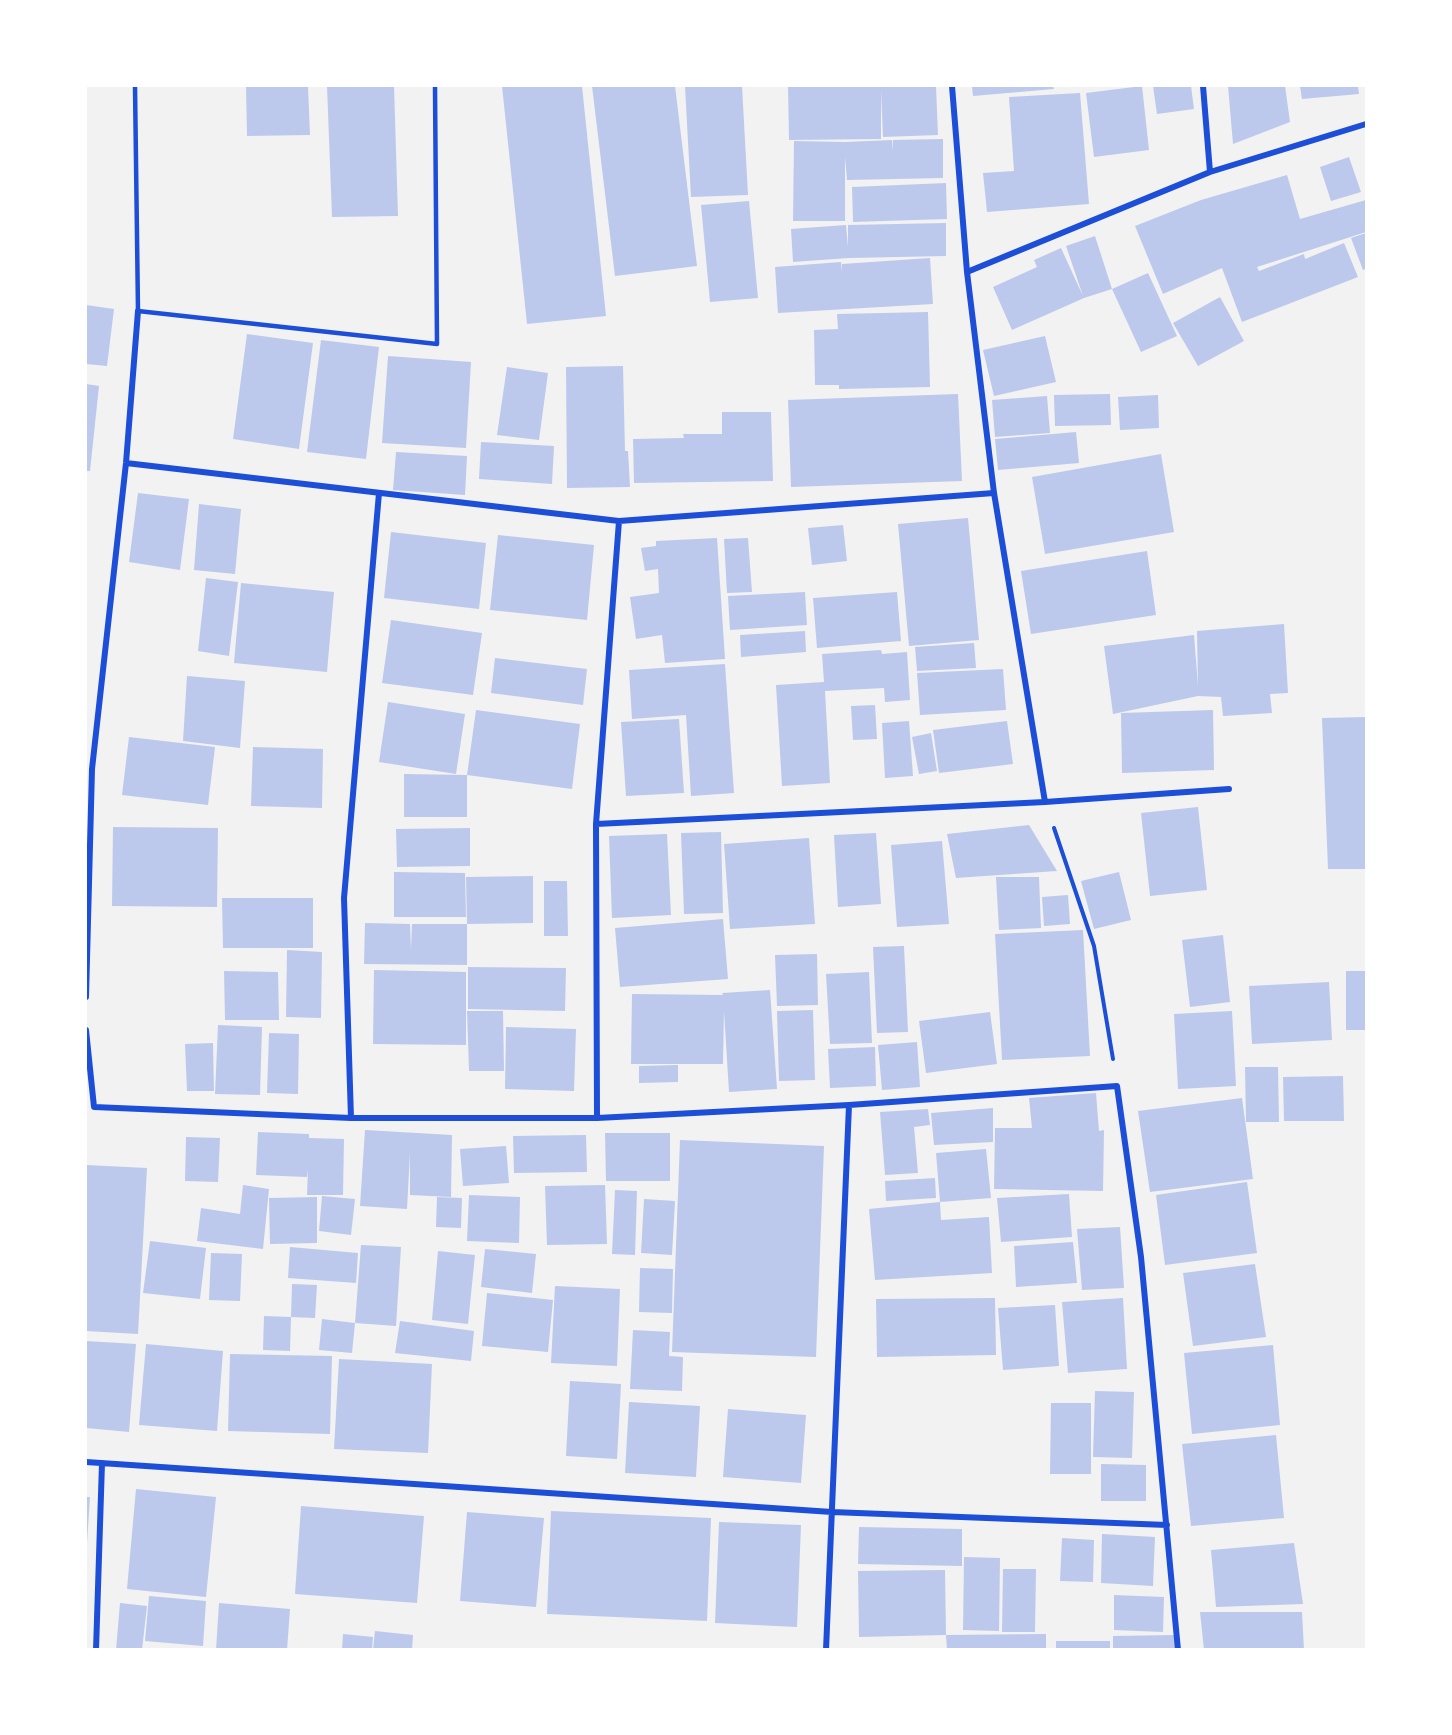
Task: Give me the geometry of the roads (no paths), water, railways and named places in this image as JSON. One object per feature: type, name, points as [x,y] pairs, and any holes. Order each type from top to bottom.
[{"type":"street","points":[[952,86],[967,272],[994,493],[1045,802]]},
{"type":"street","points":[[1203,86],[1210,172]]},
{"type":"street","points":[[967,272],[1210,172],[1366,124]]},
{"type":"street","points":[[86,997],[92,768],[126,463],[138,311]]},
{"type":"street","points":[[126,463],[619,521],[994,493]]},
{"type":"street","points":[[351,1118],[344,898],[379,493]]},
{"type":"street","points":[[597,1118],[596,824],[619,521]]},
{"type":"street","points":[[596,824],[1045,802],[1229,789]]},
{"type":"street","points":[[86,1030],[94,1107],[351,1118],[597,1118],[849,1105],[1117,1086],[1141,1257],[1178,1650]]},
{"type":"street","points":[[826,1650],[849,1105]]},
{"type":"street","points":[[86,1462],[832,1512],[1167,1525]]},
{"type":"street","points":[[96,1650],[102,1463]]},
{"type":"lane","points":[[135,86],[138,311],[437,344],[435,86]]}]
